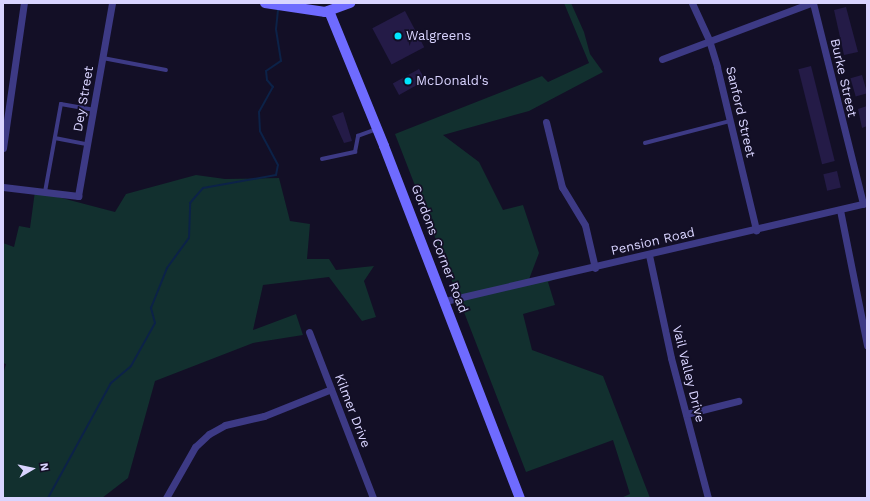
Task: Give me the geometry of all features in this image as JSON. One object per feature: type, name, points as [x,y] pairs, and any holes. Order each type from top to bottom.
[{"type":"street","points":[[3,148],[24,3]]},
{"type":"street","name":"Dey Street","points":[[44,193],[76,198],[88,144],[112,3]]},
{"type":"street","points":[[270,4],[289,8],[328,7],[350,3]]},
{"type":"street","name":"Sanford Street","points":[[692,3],[709,40],[756,230]]},
{"type":"street","points":[[662,59],[709,40],[812,3]]},
{"type":"street","name":"Burke Street","points":[[812,3],[865,204]]},
{"type":"street","name":"Gordons Corner Road","points":[[328,7],[378,128],[520,498]]},
{"type":"street","points":[[546,122],[562,187],[585,225],[595,268]]},
{"type":"street","points":[[3,187],[44,193]]},
{"type":"street","name":"Pension Road","points":[[445,301],[595,268],[865,204]]},
{"type":"street","points":[[840,210],[867,344]]},
{"type":"street","name":"Vail Valley Drive","points":[[649,255],[671,358],[708,498]]},
{"type":"street","name":"Kilmer Drive","points":[[309,332],[374,498]]},
{"type":"street","points":[[166,498],[195,447],[212,431],[229,424],[264,416],[331,390]]},
{"type":"street","points":[[686,414],[738,401]]},
{"type":"lane","points":[[103,58],[166,70]]},
{"type":"lane","points":[[44,193],[62,103],[94,110]]},
{"type":"lane","points":[[645,143],[730,121]]},
{"type":"lane","points":[[322,159],[355,152],[358,136],[378,128]]},
{"type":"lane","points":[[55,138],[88,144]]},
{"type":"green space","points":[[564,3],[571,3],[584,32],[590,54],[603,72],[529,111],[443,135],[479,162],[503,210],[523,205],[539,253],[528,282],[558,278],[548,282],[555,305],[523,314],[532,350],[603,376],[650,498],[621,498],[630,494],[613,440],[526,472],[395,134],[542,76],[548,82],[589,63]]},
{"type":"green space","points":[[196,175],[225,179],[279,178],[290,221],[310,224],[307,259],[329,259],[336,270],[374,266],[364,281],[376,317],[362,321],[329,277],[263,285],[253,330],[296,314],[303,335],[253,343],[155,381],[128,478],[102,498],[3,498],[3,374],[6,364],[3,363],[3,243],[14,247],[19,226],[30,228],[35,191],[115,212],[126,194]]},
{"type":"building","points":[[846,7],[858,52],[844,55],[834,10]]},
{"type":"building","name":"Walgreens","points":[[405,11],[424,47],[392,65],[372,28]]},
{"type":"building","points":[[811,66],[835,161],[822,164],[798,69]]},
{"type":"building","name":"McDonald's","points":[[419,69],[425,80],[399,95],[393,84]]},
{"type":"building","points":[[862,75],[867,93],[856,97],[850,78]]},
{"type":"building","points":[[867,106],[867,126],[862,128],[858,109]]},
{"type":"building","points":[[343,112],[352,141],[344,143],[332,116]]},
{"type":"building","points":[[837,171],[841,188],[827,191],[823,174]]},
{"type":"waterway","points":[[48,498],[111,383],[131,366],[155,323],[151,308],[167,268],[189,238],[190,203],[203,188],[276,175],[278,165],[260,131],[259,112],[273,87],[267,80],[266,71],[281,61],[276,29],[278,9]]},
{"type":"place","name":"Walgreens","points":[[398,36]]},
{"type":"place","name":"McDonald's","points":[[408,81]]}]
